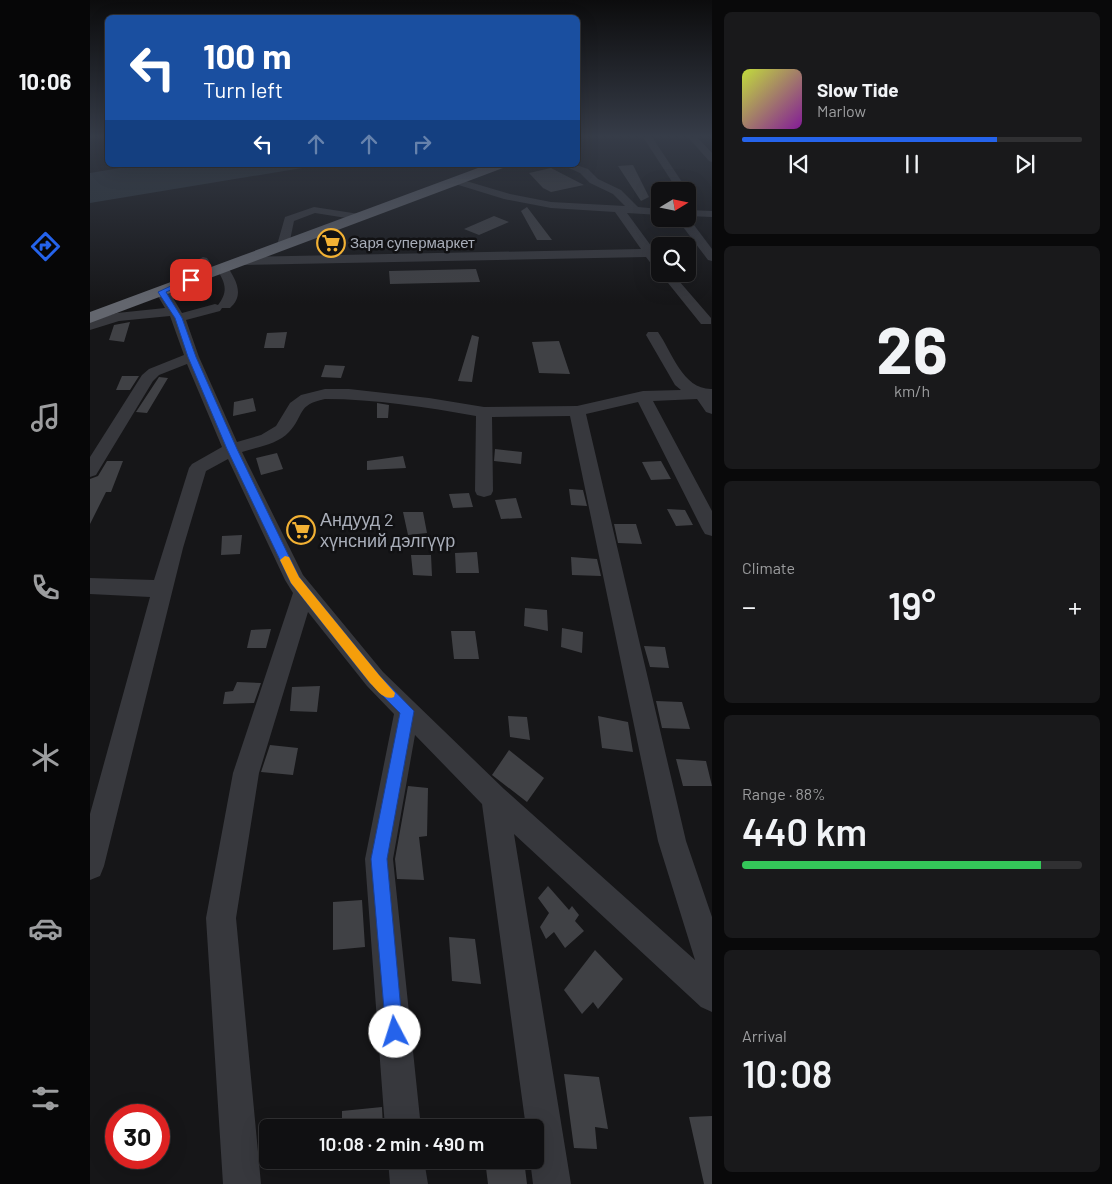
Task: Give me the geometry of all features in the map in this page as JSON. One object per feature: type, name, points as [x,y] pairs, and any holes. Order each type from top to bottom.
[{"type":"highway","points":[[90,318],[168,289],[214,259],[244,260],[426,192]]},
{"type":"street","points":[[496,192],[531,202],[651,212]]},
{"type":"street","points":[[617,192],[634,211]]},
{"type":"street","points":[[283,245],[289,219],[314,210],[359,217]]},
{"type":"street","points":[[619,210],[651,256]]},
{"type":"street","points":[[696,213],[712,214]]},
{"type":"street","points":[[690,228],[712,257]]},
{"type":"street","points":[[244,260],[648,253]]},
{"type":"street","points":[[90,326],[117,318],[176,315],[229,303],[232,297],[232,288],[228,276],[214,259]]},
{"type":"street","points":[[673,282],[706,321]]},
{"type":"street","points":[[168,289],[192,357],[232,449],[295,580],[304,592],[375,679],[407,711],[495,798],[712,996]]},
{"type":"street","points":[[654,335],[683,386],[707,394]]},
{"type":"street","points":[[90,471],[147,378],[154,372],[192,357]]},
{"type":"street","points":[[90,866],[164,589],[173,548],[198,468],[232,449],[267,438],[282,429],[296,406],[306,398],[325,394],[349,394],[429,402],[484,412],[577,412],[610,402],[643,396],[707,394]]},
{"type":"street","points":[[707,394],[712,409]]},
{"type":"street","points":[[643,396],[712,529]]},
{"type":"street","points":[[484,412],[484,491]]},
{"type":"street","points":[[577,412],[672,841],[712,963]]},
{"type":"street","points":[[90,586],[164,589]]},
{"type":"street","points":[[242,1184],[221,918],[246,773],[304,592]]},
{"type":"street","points":[[402,1119],[379,859],[407,711]]},
{"type":"street","points":[[495,798],[552,1184]]},
{"type":"street","points":[[407,1169],[408,1184]]},
{"type":"shaded area","points":[[90,192],[155,192],[90,203]]},
{"type":"building","points":[[635,192],[647,192],[649,197],[641,201]]},
{"type":"building","points":[[527,207],[552,240],[537,240],[521,211]]},
{"type":"building","points":[[494,216],[509,222],[479,235],[464,229]]},
{"type":"building","points":[[476,269],[480,282],[390,284],[389,271]]},
{"type":"building","points":[[130,322],[124,342],[109,340],[114,325]]},
{"type":"building","points":[[287,332],[284,348],[264,348],[267,333]]},
{"type":"building","points":[[472,335],[479,337],[472,382],[458,381]]},
{"type":"building","points":[[559,341],[570,374],[539,373],[532,342]]},
{"type":"building","points":[[325,365],[345,366],[341,378],[321,377]]},
{"type":"building","points":[[122,376],[139,376],[130,390],[116,390]]},
{"type":"building","points":[[159,377],[168,378],[147,413],[136,412]]},
{"type":"building","points":[[253,398],[256,411],[233,416],[234,402]]},
{"type":"building","points":[[377,403],[389,405],[388,418],[377,418]]},
{"type":"building","points":[[495,449],[522,452],[521,464],[494,461]]},
{"type":"building","points":[[277,453],[283,469],[261,475],[256,458]]},
{"type":"building","points":[[403,456],[406,468],[367,470],[367,461]]},
{"type":"building","points":[[107,461],[123,461],[111,492],[106,492],[90,524],[90,479],[98,476]]},
{"type":"building","points":[[661,461],[671,479],[651,480],[642,462]]},
{"type":"building","points":[[569,489],[583,490],[587,506],[571,505]]},
{"type":"building","points":[[469,493],[473,507],[453,508],[449,494]]},
{"type":"building","points":[[516,498],[522,518],[501,519],[495,500]]},
{"type":"building","points":[[667,509],[685,510],[693,525],[676,526]]},
{"type":"building","points":[[403,512],[423,512],[427,533],[408,535]]},
{"type":"building","points":[[614,524],[636,524],[642,544],[618,543]]},
{"type":"building","points":[[242,535],[240,554],[221,555],[222,536]]},
{"type":"building","points":[[477,552],[479,573],[456,573],[455,553]]},
{"type":"building","points":[[411,555],[431,555],[432,576],[413,575]]},
{"type":"building","points":[[571,557],[597,559],[601,576],[572,575]]},
{"type":"building","points":[[525,608],[547,610],[548,631],[524,626]]},
{"type":"building","points":[[562,628],[583,632],[582,653],[561,647]]},
{"type":"building","points":[[271,629],[266,648],[247,648],[251,630]]},
{"type":"building","points":[[451,631],[475,631],[479,659],[454,659]]},
{"type":"building","points":[[644,646],[665,647],[669,668],[650,667]]},
{"type":"building","points":[[237,682],[261,683],[254,703],[223,704],[225,692],[233,691]]},
{"type":"building","points":[[320,686],[317,712],[290,711],[292,687]]},
{"type":"building","points":[[656,701],[682,702],[690,729],[662,728]]},
{"type":"building","points":[[508,716],[527,717],[530,740],[510,737]]},
{"type":"building","points":[[598,716],[628,722],[633,752],[602,748]]},
{"type":"building","points":[[270,745],[298,748],[293,775],[261,772]]},
{"type":"building","points":[[509,750],[544,778],[527,802],[492,775]]},
{"type":"building","points":[[676,759],[706,761],[712,786],[683,786]]},
{"type":"building","points":[[408,786],[428,788],[427,836],[419,837],[424,880],[397,879],[395,859]]},
{"type":"building","points":[[548,886],[569,910],[572,906],[579,915],[575,921],[584,931],[565,948],[554,932],[546,939],[540,927],[549,913],[538,898]]},
{"type":"building","points":[[362,900],[365,947],[333,950],[333,902]]},
{"type":"building","points":[[449,937],[475,939],[481,984],[452,981]]},
{"type":"building","points":[[595,950],[623,979],[598,1009],[593,1002],[582,1014],[564,990]]},
{"type":"building","points":[[564,1074],[599,1077],[608,1129],[595,1127],[597,1149],[574,1148]]},
{"type":"building","points":[[382,1107],[383,1119],[342,1119],[342,1111]]},
{"type":"building","points":[[712,1116],[712,1184],[704,1184],[689,1117]]},
{"type":"building","points":[[486,1169],[525,1169],[527,1184],[488,1184]]},
{"type":"slow traffic","points":[[285,560],[295,580],[375,679],[389,693]]},
{"type":"place","name":"Заря супермаркет","points":[[331,243]]},
{"type":"place","name":"Андууд 2 хүнсний дэлгүүр","points":[[301,530]]},
{"type":"route","points":[[191,280],[162,292],[178,318],[192,357],[232,449],[295,580],[375,679],[407,711],[379,859],[395,1032]]}]
